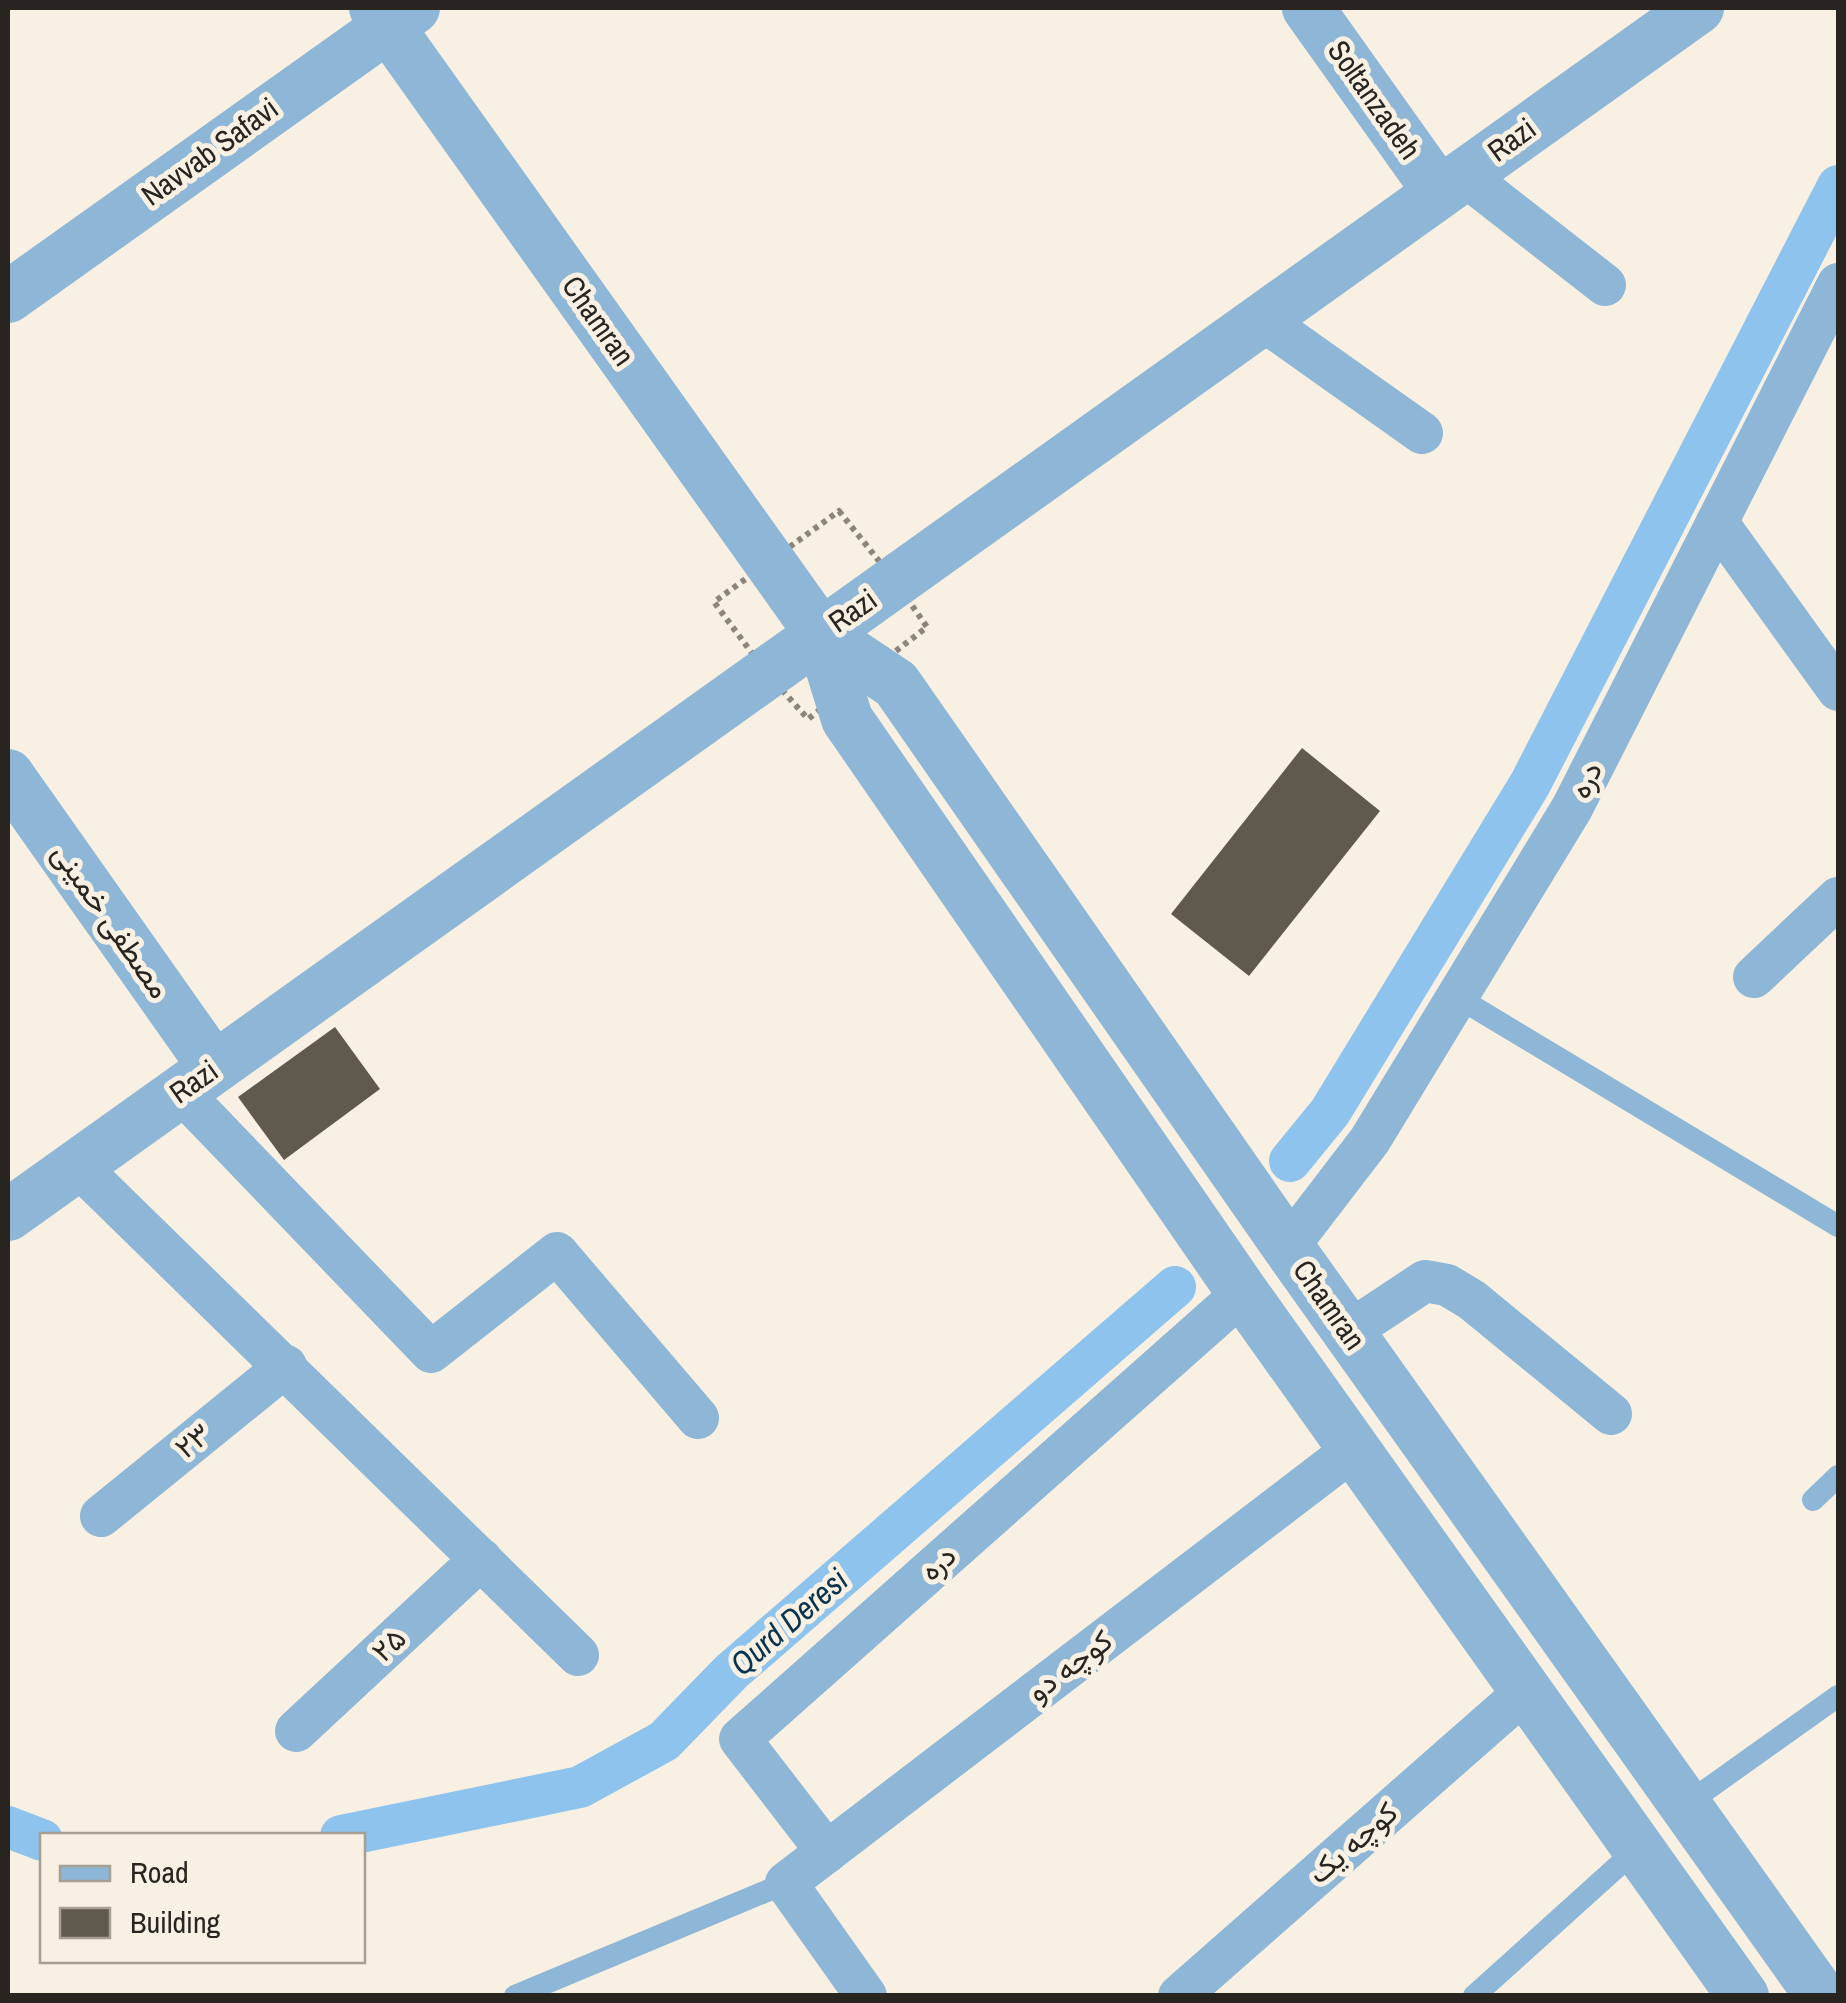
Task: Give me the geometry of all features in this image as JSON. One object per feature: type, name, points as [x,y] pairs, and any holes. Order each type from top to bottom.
[{"type":"street","name":"Soltanzadeh","points":[[1308,8],[1452,183]]},
{"type":"street","name":"Razi","points":[[8,1214],[1698,8]]},
{"type":"street","name":"Navvab Safavi","points":[[8,297],[392,14]]},
{"type":"street","name":"Chamran","points":[[392,14],[821,634],[847,719],[1243,1294],[1743,1996]]},
{"type":"street","points":[[1452,183],[1604,285]]},
{"type":"street","name":"دره","points":[[1288,1247],[1370,1140],[1572,808],[1838,284]]},
{"type":"street","points":[[1261,319],[1422,433]]},
{"type":"street","points":[[1717,522],[1838,690]]},
{"type":"street","name":"Chamran","points":[[821,634],[896,684],[1288,1247],[1821,1996]]},
{"type":"street","name":"مصطفی خمینی","points":[[10,783],[197,1079]]},
{"type":"street","points":[[1754,978],[1838,898]]},
{"type":"street","points":[[197,1079],[432,1352],[557,1252],[698,1418]]},
{"type":"street","points":[[78,1165],[578,1655]]},
{"type":"street","points":[[1243,1294],[1288,1247]]},
{"type":"street","points":[[1348,1332],[1425,1281],[1446,1284],[1472,1300],[1611,1414]]},
{"type":"street","name":"دره","points":[[826,1852],[740,1738],[1243,1294]]},
{"type":"street","name":"۲۳","points":[[101,1516],[286,1366]]},
{"type":"street","name":"کوچه دو","points":[[786,1883],[1354,1450]]},
{"type":"street","name":"۲۵","points":[[296,1731],[481,1559]]},
{"type":"street","name":"کوچه یک","points":[[1179,1996],[1526,1691]]},
{"type":"street","points":[[786,1883],[866,1996]]},
{"type":"lane","points":[[1456,997],[1838,1226]]},
{"type":"lane","points":[[1813,1500],[1838,1476]]},
{"type":"lane","points":[[1685,1804],[1838,1696]]},
{"type":"lane","points":[[1474,1996],[1638,1848]]},
{"type":"lane","points":[[515,1996],[786,1883]]},
{"type":"building","points":[[1302,748],[1380,811],[1249,976],[1171,914]]},
{"type":"building","points":[[335,1027],[380,1089],[284,1160],[238,1097]]},
{"type":"waterway","points":[[1290,1161],[1330,1112],[1530,784],[1838,186]]},
{"type":"waterway","name":"Qurd Deresi","points":[[356,1833],[580,1787],[664,1741],[731,1672],[1175,1287]]},
{"type":"waterway","name":"Qurd Deresi","points":[[8,1827],[40,1839]]}]
